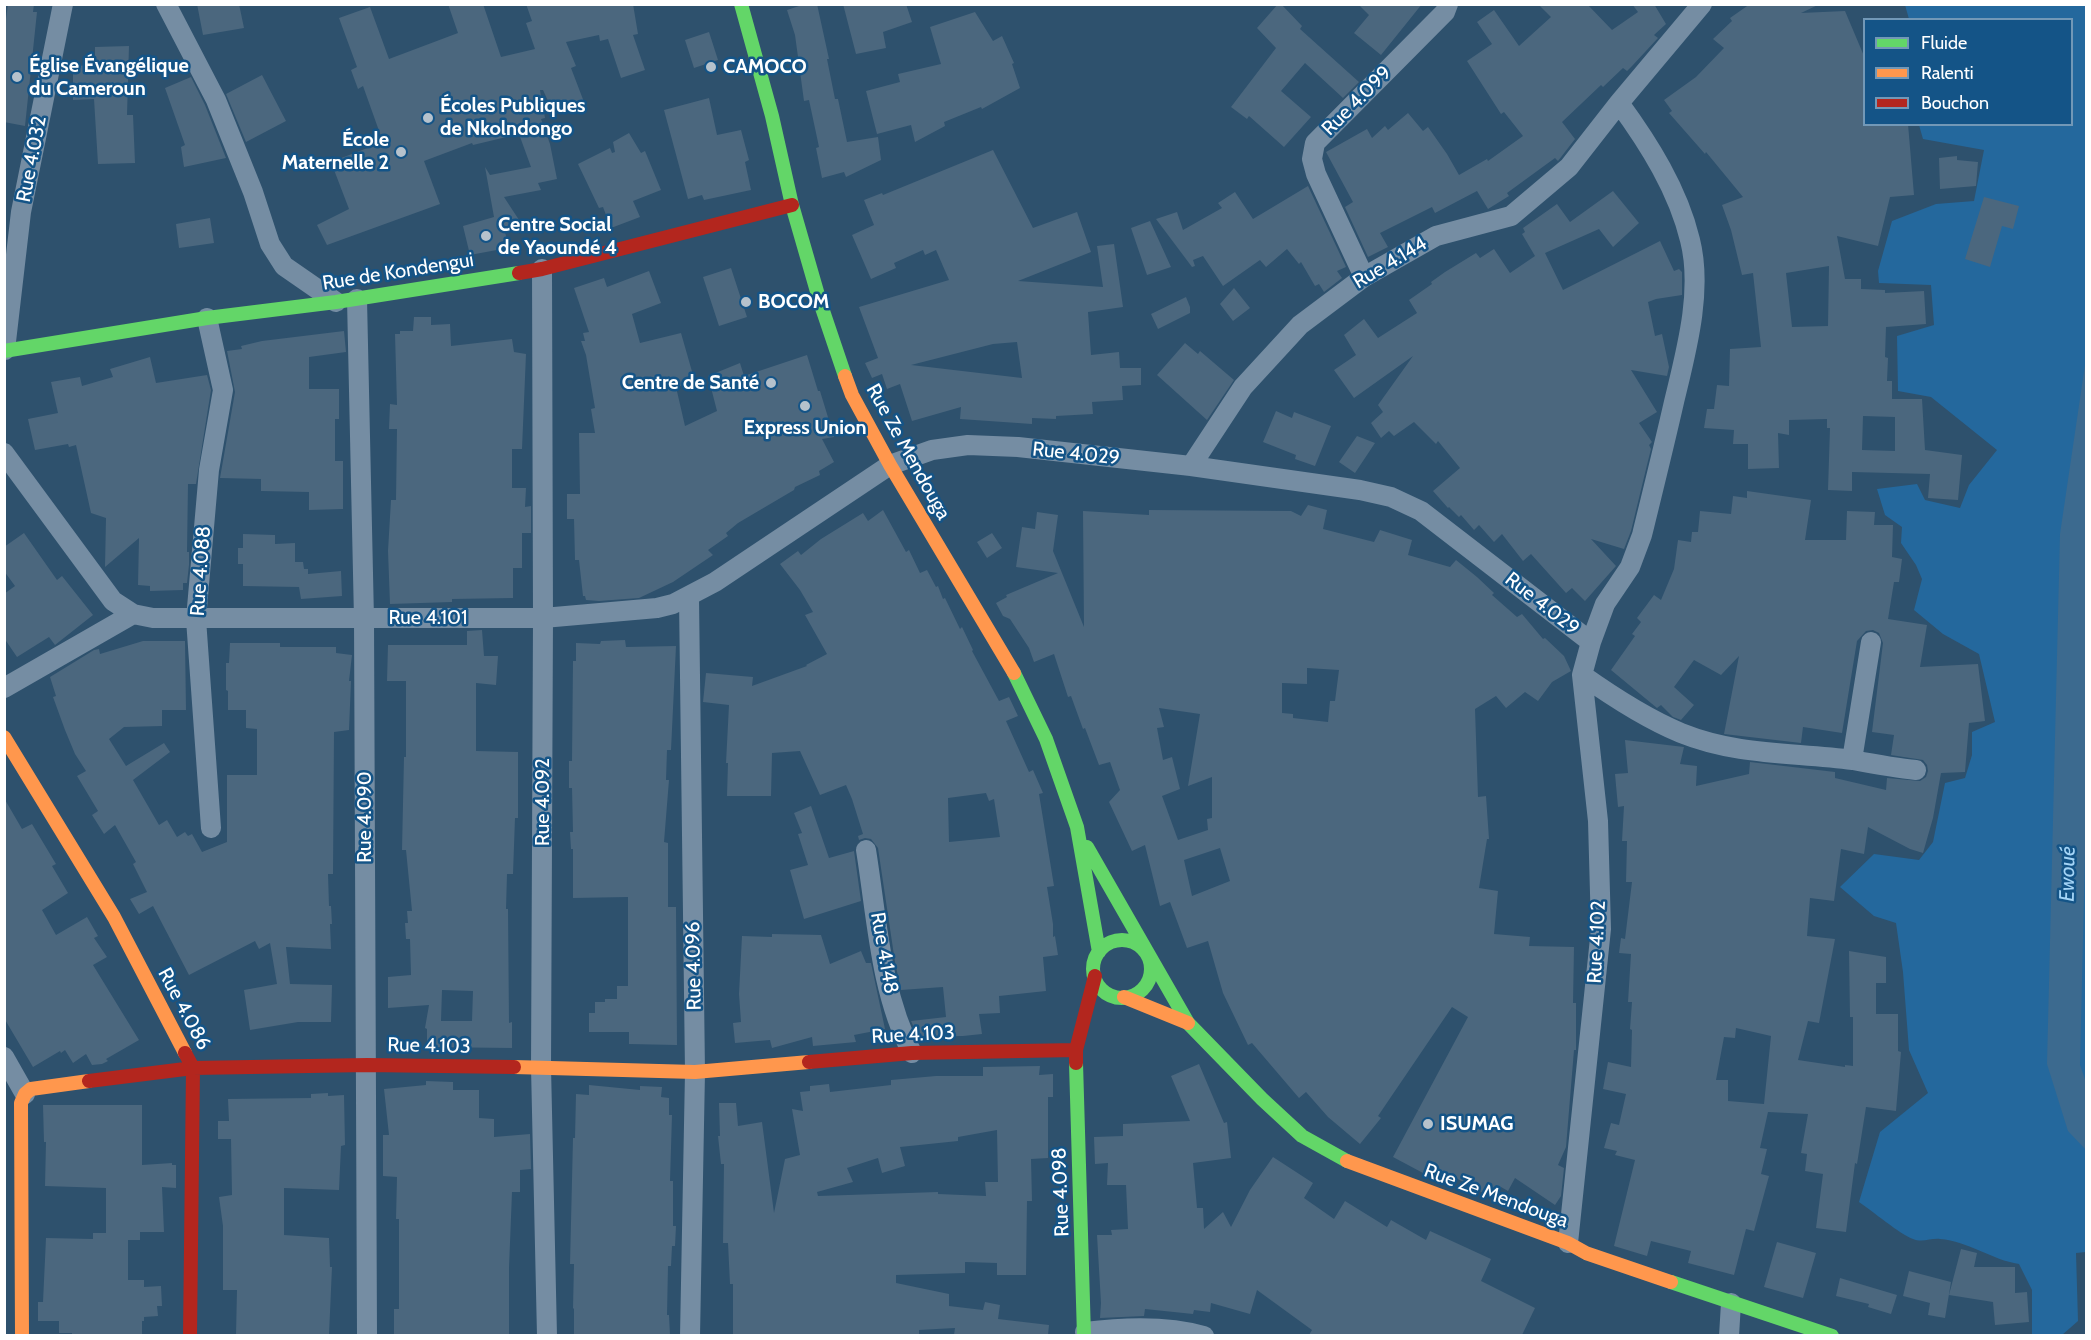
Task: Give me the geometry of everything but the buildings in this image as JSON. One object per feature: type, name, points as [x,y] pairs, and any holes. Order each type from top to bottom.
[{"type":"main road","name":"Rue Ze Mendouga","points":[[741,4],[772,116],[792,205],[820,302],[852,395],[890,465],[1020,684],[1046,739],[1077,827],[1099,952]]},
{"type":"main road","name":"Rue de Kondengui","points":[[5,351],[207,318],[357,299],[542,268],[792,205]]},
{"type":"main road","name":"Rue 4.086","points":[[4,737],[114,917],[193,1068],[190,1335]]},
{"type":"main road","name":"Rue Ze Mendouga","points":[[1077,827],[1188,1023],[1262,1100],[1302,1136],[1340,1159],[1568,1243],[1586,1253],[1832,1335]]},
{"type":"main road","points":[[1077,1049],[1110,1002],[1134,995],[1148,981],[1151,971],[1150,961],[1146,952],[1131,941],[1113,941],[1099,952],[1095,960],[1095,976],[1110,1002]]},
{"type":"main road","name":"Rue 4.098","points":[[1085,1334],[1077,1049],[1095,976]]},
{"type":"main road","name":"Rue Ze Mendouga","points":[[1110,1002],[1188,1023]]},
{"type":"main road","name":"Rue 4.103","points":[[25,1094],[31,1089],[193,1068],[367,1065],[695,1072],[912,1053],[1077,1049]]},
{"type":"main road","points":[[22,1335],[21,1103],[25,1094]]},
{"type":"street","name":"Rue 4.032","points":[[5,351],[21,212],[63,4]]},
{"type":"street","points":[[166,4],[216,100],[253,192],[270,244],[284,266],[336,302]]},
{"type":"street","name":"Rue 4.099","points":[[1364,277],[1316,174],[1312,159],[1315,143],[1445,12],[1448,4]]},
{"type":"street","points":[[1619,103],[1702,4]]},
{"type":"street","name":"Rue 4.144","points":[[1191,466],[1243,387],[1300,325],[1364,277],[1436,236],[1511,216],[1569,167],[1619,103]]},
{"type":"street","name":"Rue 4.029","points":[[890,465],[932,450],[968,445],[1018,447],[1191,466],[1360,490],[1391,497],[1421,511],[1591,642],[1605,604],[1630,567],[1642,535],[1691,330],[1694,282],[1691,241],[1674,193],[1643,135],[1619,103]]},
{"type":"street","name":"Rue 4.092","points":[[542,268],[541,1067],[547,1335]]},
{"type":"street","name":"Rue 4.090","points":[[357,299],[364,619],[367,1335]]},
{"type":"street","name":"Rue 4.088","points":[[207,318],[224,390],[209,470],[196,619],[212,828]]},
{"type":"street","name":"Rue 4.101","points":[[4,453],[113,601],[133,614],[153,618],[196,619],[543,618],[657,608],[689,597],[715,582],[890,465]]},
{"type":"street","name":"Rue 4.096","points":[[689,597],[695,1072],[690,1335]]},
{"type":"street","points":[[4,688],[133,614]]},
{"type":"street","name":"Rue 4.102","points":[[1568,1243],[1601,928],[1598,821],[1582,675],[1591,642]]},
{"type":"street","points":[[1852,760],[1871,642]]},
{"type":"street","points":[[1582,675],[1629,708],[1682,733],[1726,747],[1774,754],[1852,760],[1916,770]]},
{"type":"street","name":"Rue 4.148","points":[[866,850],[887,984],[901,1031],[912,1053]]},
{"type":"street","points":[[4,1057],[25,1094]]},
{"type":"street","points":[[1729,1335],[1731,1303]]},
{"type":"street","points":[[1085,1334],[1120,1328],[1170,1330],[1204,1335]]},
{"type":"shaded area","points":[[1905,5],[2086,5],[2086,1252],[2076,1253],[2078,1321],[2062,1335],[2032,1335],[2032,1290],[2019,1264],[1999,1259],[1950,1240],[1920,1241],[1913,1239],[1859,1202],[1880,1132],[1928,1093],[1909,1050],[1903,972],[1896,923],[1874,916],[1840,887],[1874,854],[1919,860],[1933,842],[1945,783],[1965,778],[1972,755],[1972,732],[1995,722],[1979,654],[1943,634],[1914,610],[1922,579],[1916,565],[1901,543],[1902,527],[1885,515],[1877,489],[1917,484],[1925,500],[1960,508],[1969,485],[1997,450],[1931,397],[1898,391],[1897,336],[1934,325],[1931,285],[1879,283],[1878,271],[1892,221],[1936,204],[1974,201],[1984,150],[1923,139],[1919,126],[2073,126],[2073,18],[1909,18]]},
{"type":"water","name":"Ewoué","points":[[2086,358],[2086,811],[2080,1065],[2086,1082],[2086,1150],[2068,1131],[2047,1064],[2060,534]]},
{"type":"traffic: fast","points":[[741,4],[772,116],[792,205],[820,302],[845,376]]},
{"type":"traffic: fast","points":[[4,351],[207,318],[336,302],[519,273]]},
{"type":"traffic: fast","points":[[1014,673],[1046,739],[1077,827],[1099,952]]},
{"type":"traffic: fast","points":[[1087,847],[1188,1023],[1262,1099],[1302,1136],[1347,1161]]},
{"type":"traffic: fast","points":[[1122,940],[1138,945],[1146,953],[1151,969],[1146,985],[1138,993],[1122,998],[1106,993],[1098,985],[1093,969],[1098,953],[1106,945],[1122,940]]},
{"type":"traffic: fast","points":[[1076,1063],[1084,1336]]},
{"type":"traffic: fast","points":[[1671,1282],[1832,1336]]},
{"type":"traffic: slow","points":[[845,376],[852,395],[890,465],[1014,673]]},
{"type":"traffic: slow","points":[[4,737],[114,917],[185,1053]]},
{"type":"traffic: slow","points":[[1124,997],[1188,1023]]},
{"type":"traffic: slow","points":[[514,1067],[695,1072],[809,1062]]},
{"type":"traffic: slow","points":[[22,1336],[21,1103],[25,1094],[31,1089],[89,1081]]},
{"type":"traffic: slow","points":[[1347,1161],[1568,1243],[1586,1253],[1671,1282]]},
{"type":"traffic: jam","points":[[519,273],[792,205]]},
{"type":"traffic: jam","points":[[1076,1063],[1076,1050],[1095,976]]},
{"type":"traffic: jam","points":[[809,1062],[912,1053],[1076,1050]]},
{"type":"traffic: jam","points":[[185,1053],[193,1068],[190,1336]]},
{"type":"traffic: jam","points":[[89,1081],[193,1068],[367,1065],[514,1067]]},
{"type":"place","name":"CAMOCO","points":[[711,67]]},
{"type":"place","name":"Église Évangélique du Cameroun","points":[[17,77]]},
{"type":"place","name":"Écoles Publiques de Nkolndongo","points":[[428,118]]},
{"type":"place","name":"École Maternelle 2","points":[[401,152]]},
{"type":"place","name":"Centre Social de Yaoundé 4","points":[[486,236]]},
{"type":"place","name":"BOCOM","points":[[746,302]]},
{"type":"place","name":"Centre de Santé","points":[[771,383]]},
{"type":"place","name":"Express Union","points":[[805,406]]},
{"type":"place","name":"ISUMAG","points":[[1428,1124]]}]
